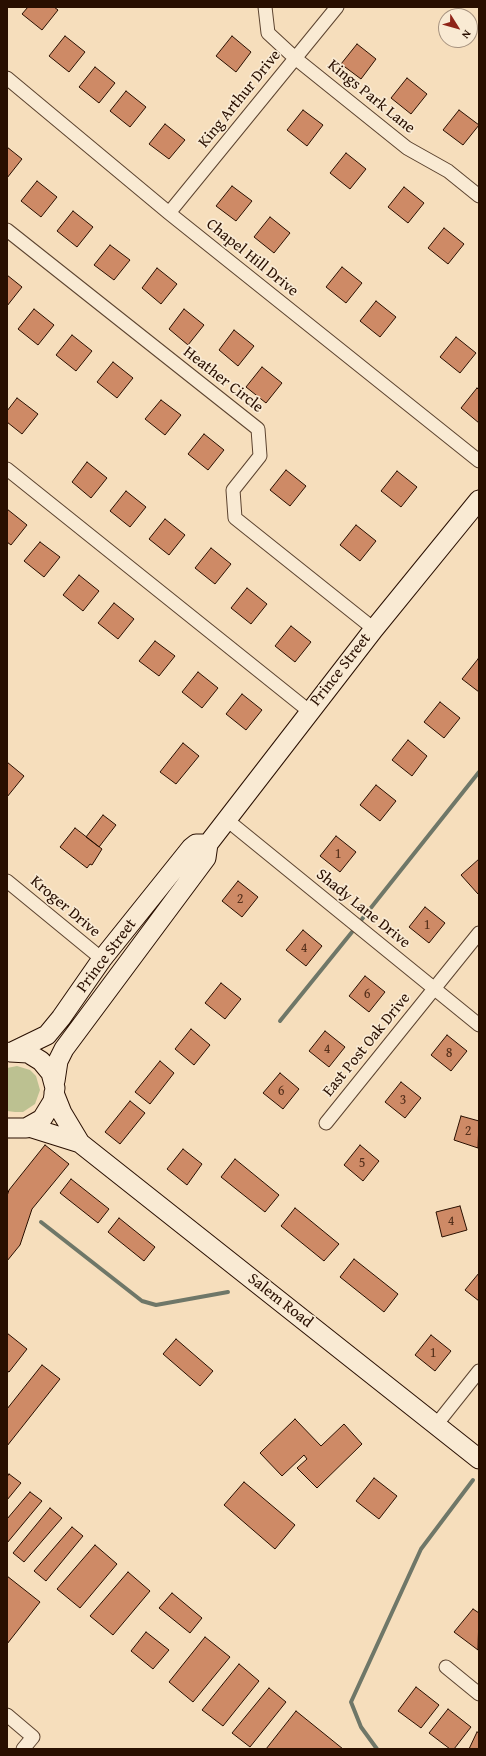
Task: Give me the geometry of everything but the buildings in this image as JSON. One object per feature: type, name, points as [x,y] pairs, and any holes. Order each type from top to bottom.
[{"type":"main road","name":"Prince Street","points":[[10,1052],[47,1035],[61,1018],[102,960],[199,846],[227,820],[309,711],[479,500]]},
{"type":"main road","name":"Prince Street","points":[[14,1129],[42,1119],[47,1114],[53,1101],[58,1061],[64,1048],[158,921],[161,906],[192,866],[199,846]]},
{"type":"main road","name":"Salem Road","points":[[10,1052],[28,1053],[41,1061],[51,1073],[62,1113],[80,1142],[479,1459]]},
{"type":"main road","name":"Salem Road","points":[[14,1129],[80,1142]]},
{"type":"street","name":"Kings Park Lane","points":[[265,7],[268,33],[295,58],[407,148],[448,171],[479,196]]},
{"type":"street","name":"King Arthur Drive","points":[[169,213],[337,7]]},
{"type":"street","name":"Chapel Hill Drive","points":[[7,78],[169,213],[479,461]]},
{"type":"street","name":"Heather Circle","points":[[7,230],[258,429],[260,456],[232,490],[235,518],[374,629]]},
{"type":"street","points":[[7,469],[309,711]]},
{"type":"street","name":"Shady Lane Drive","points":[[227,820],[479,1024]]},
{"type":"street","name":"Kroger Drive","points":[[7,881],[102,960]]},
{"type":"street","name":"East Post Oak Drive","points":[[326,1123],[479,933]]},
{"type":"street","points":[[436,1425],[479,1370]]},
{"type":"street","points":[[446,1667],[479,1694]]},
{"type":"street","points":[[7,1715],[33,1737],[24,1749]]},
{"type":"green space","points":[[17,1066],[30,1070],[36,1076],[40,1090],[35,1104],[23,1112],[7,1111],[7,1068]]},
{"type":"waterway","points":[[362,919],[479,772]]},
{"type":"waterway","points":[[280,1021],[352,932]]},
{"type":"waterway","points":[[41,1222],[142,1301],[156,1305],[228,1292]]},
{"type":"waterway","points":[[377,1749],[361,1727],[351,1702],[421,1549],[473,1480]]}]
